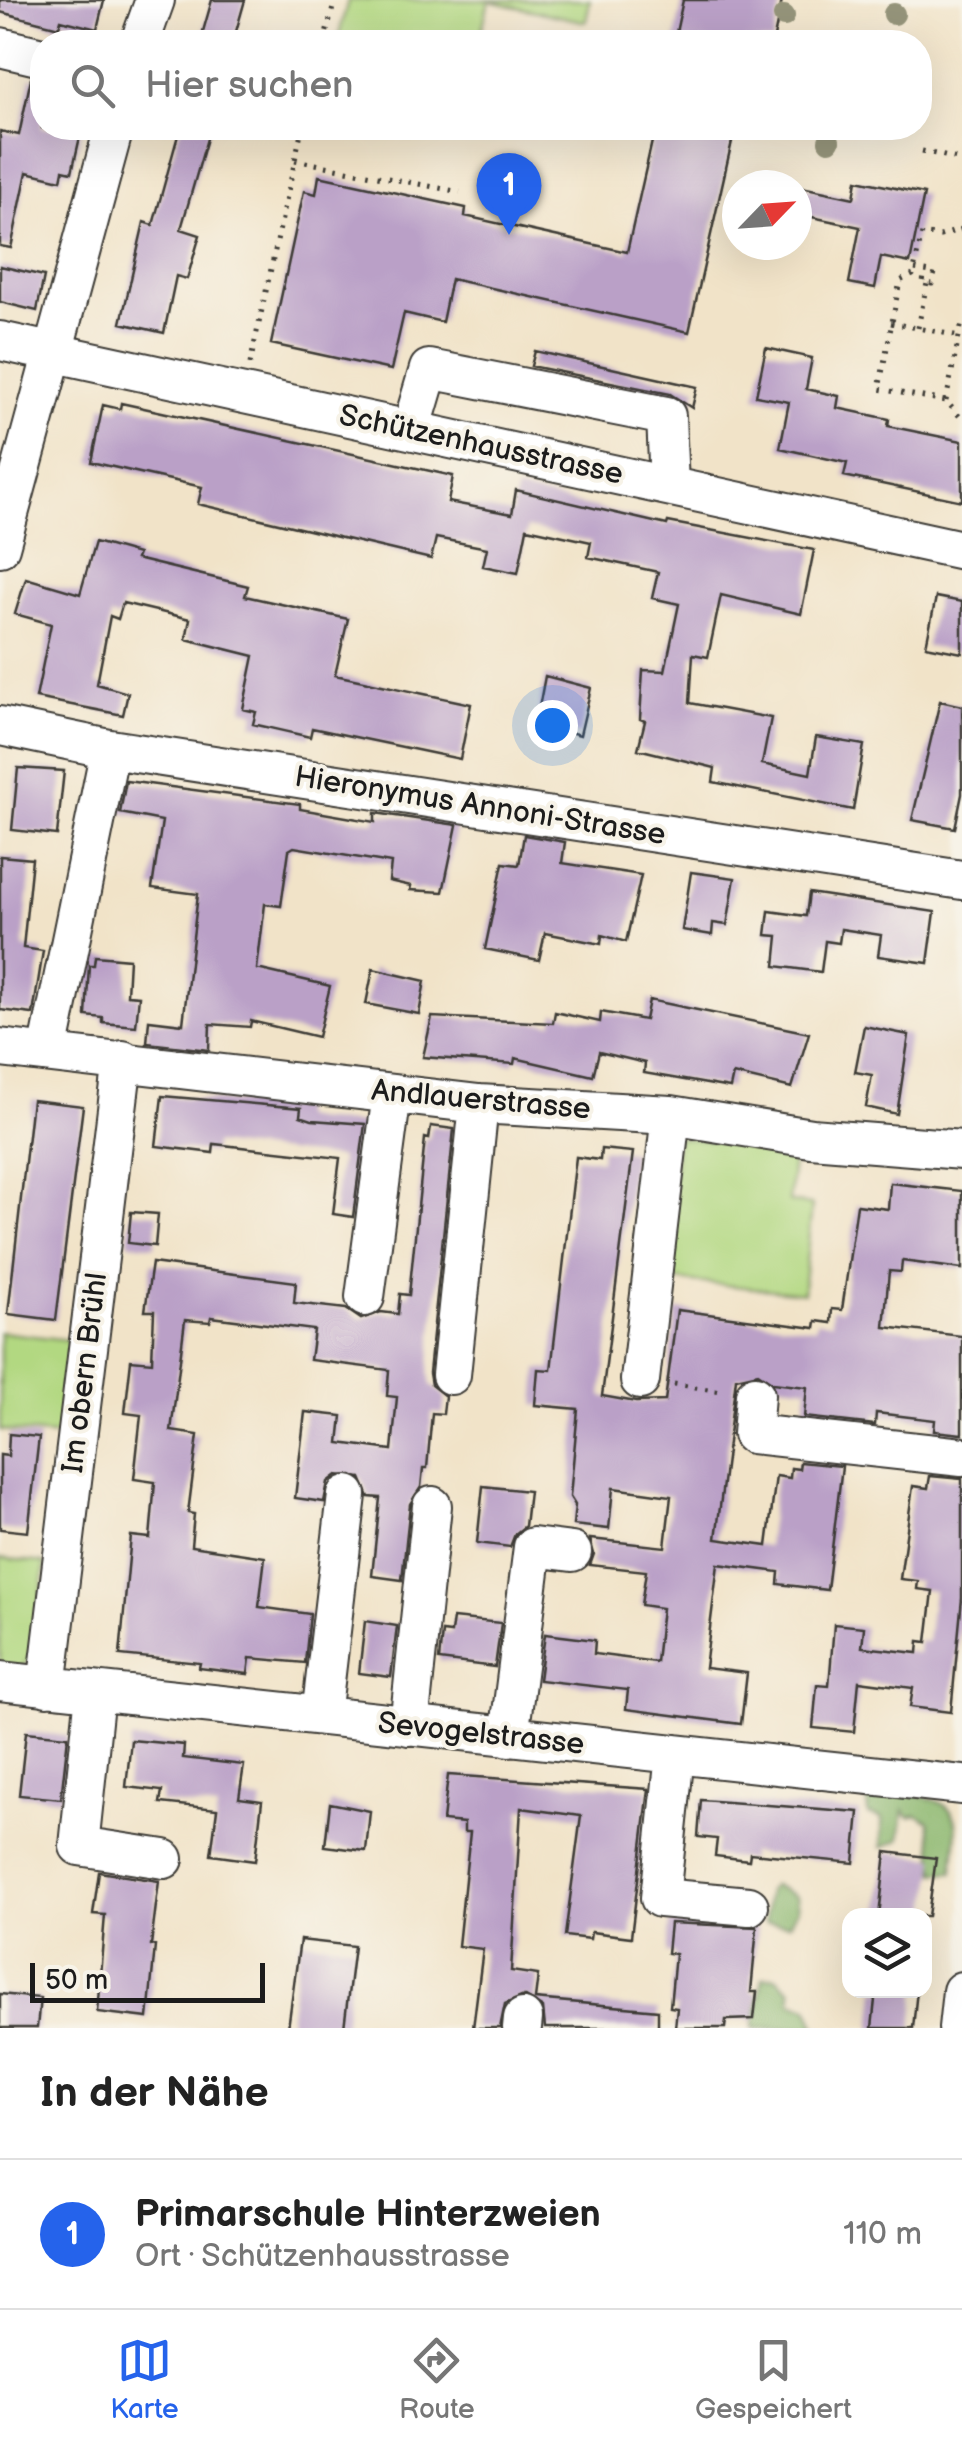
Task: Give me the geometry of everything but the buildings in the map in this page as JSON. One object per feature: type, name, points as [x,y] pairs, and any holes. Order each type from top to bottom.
[{"type":"street","points":[[144,30],[155,0]]},
{"type":"street","points":[[0,47],[30,54]]},
{"type":"street","points":[[0,547],[111,140]]},
{"type":"street","name":"Schützenhausstrasse","points":[[0,341],[962,550]]},
{"type":"street","points":[[411,430],[429,369],[666,416],[668,486]]},
{"type":"street","name":"Hieronymus Annoni-Strasse","points":[[0,726],[110,749],[962,880]]},
{"type":"street","points":[[48,1054],[110,749]]},
{"type":"street","name":"Andlauerstrasse","points":[[0,1048],[478,1104],[671,1115],[811,1138],[962,1150]]},
{"type":"street","name":"Im obern Brühl","points":[[47,1687],[123,1060]]},
{"type":"street","points":[[365,1296],[392,1094]]},
{"type":"street","points":[[452,1375],[478,1104]]},
{"type":"street","points":[[640,1380],[671,1115]]},
{"type":"street","points":[[755,1395],[752,1434],[962,1457]]},
{"type":"street","points":[[321,1716],[347,1495]]},
{"type":"street","points":[[409,1726],[432,1506]]},
{"type":"street","points":[[509,1737],[533,1547],[572,1552]]},
{"type":"street","name":"Sevogelstrasse","points":[[0,1681],[962,1786]]},
{"type":"street","points":[[95,1692],[79,1846],[164,1858]]},
{"type":"street","points":[[675,1754],[660,1898],[749,1906]]},
{"type":"street","points":[[958,2028],[962,1991]]},
{"type":"path","points":[[327,30],[336,0]]},
{"type":"path","points":[[244,394],[299,140]]},
{"type":"path","points":[[922,151],[962,160]]},
{"type":"path","points":[[294,160],[460,192]]},
{"type":"path","points":[[962,229],[940,236],[922,233],[913,274],[900,281],[879,389],[946,402],[962,418]]},
{"type":"path","points":[[914,269],[925,271],[923,282],[927,283],[918,328]]},
{"type":"path","points":[[946,402],[962,322]]},
{"type":"path","points":[[891,323],[959,336]]},
{"type":"path","points":[[640,1380],[755,1395]]},
{"type":"green space","points":[[348,0],[590,0],[586,22],[489,1],[482,30],[340,30]]},
{"type":"green space","points":[[677,1137],[794,1149],[789,1202],[812,1205],[803,1293],[663,1279]]},
{"type":"green space","points":[[0,1332],[70,1340],[58,1436],[0,1430]]},
{"type":"green space","points":[[0,1558],[45,1563],[35,1653],[22,1667],[0,1669]]},
{"type":"green space","points":[[866,1792],[919,1796],[944,1805],[956,1824],[953,1872],[936,1873],[929,1821],[917,1815],[910,1817],[904,1810],[900,1840],[882,1847],[882,1818],[868,1814]]},
{"type":"green space","points":[[773,1885],[796,1896],[798,1909],[789,1924],[765,1922],[768,1891]]},
{"type":"green space","points":[[763,1977],[776,1977],[791,1990],[791,2002],[808,2007],[816,2028],[753,2028]]},
{"type":"place","name":"Primarschule Hinterzweien","points":[[509,235]]}]
